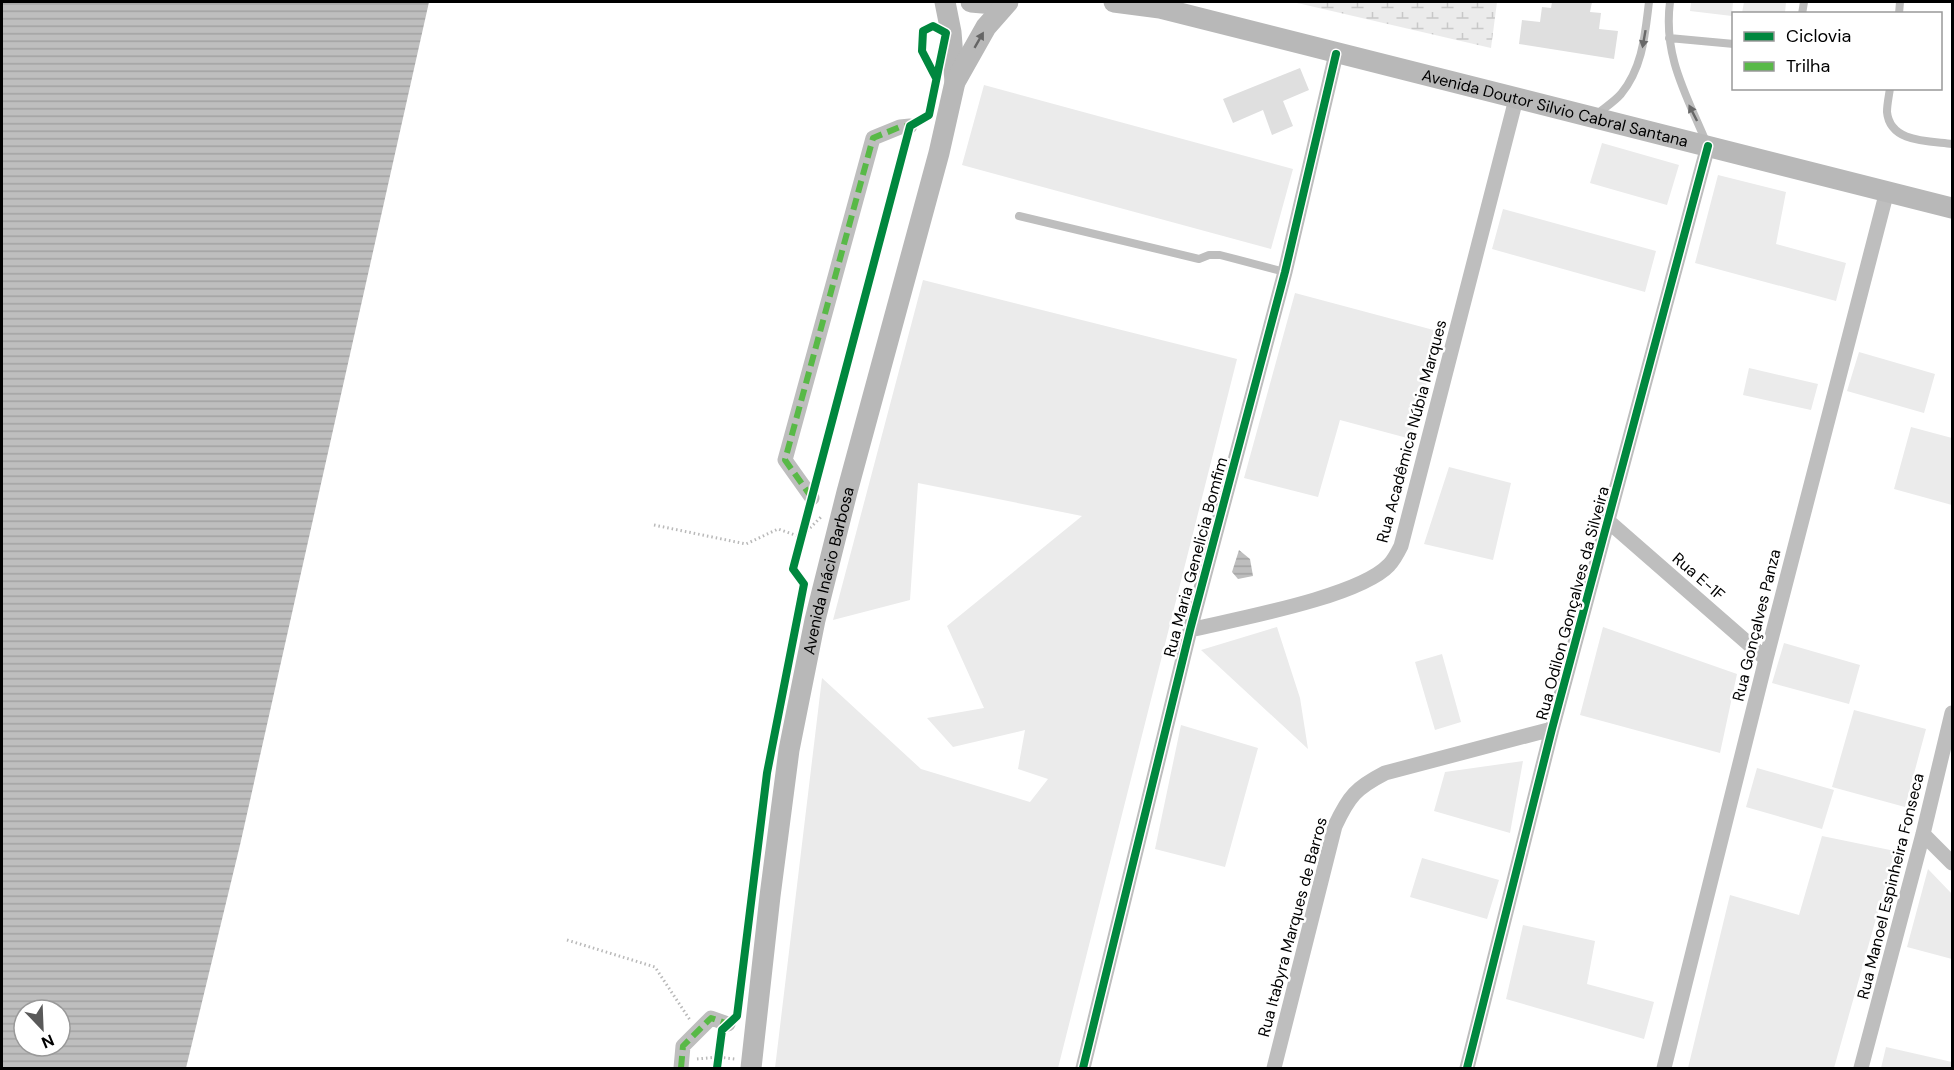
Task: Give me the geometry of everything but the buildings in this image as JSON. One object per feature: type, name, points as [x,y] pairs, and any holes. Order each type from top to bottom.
[{"type":"main road","name":"Avenida Inácio Barbosa","points":[[945,2],[951,32],[955,82]]},
{"type":"main road","points":[[971,2],[994,4],[1007,2]]},
{"type":"main road","name":"Avenida Inácio Barbosa","points":[[751,1065],[789,750],[815,620],[847,492],[939,153],[955,82],[986,27],[1007,2]]},
{"type":"main road","name":"Avenida Doutor Silvio Cabral Santana","points":[[1114,2],[1152,5],[1516,99],[1887,191],[1949,203]]},
{"type":"street","name":"Rua Maria Genelicia Bomfim","points":[[1083,1068],[1190,630],[1285,272],[1336,54]]},
{"type":"street","name":"Rua Acadêmica Núbia Marques","points":[[1190,630],[1313,600],[1361,584],[1389,565],[1401,546],[1516,99]]},
{"type":"street","points":[[812,498],[785,460],[873,138],[900,127],[910,126]]},
{"type":"street","name":"Rua Odilon Gonçalves da Silveira","points":[[1467,1068],[1552,729],[1708,146]]},
{"type":"street","name":"Rua Gonçalves Panza","points":[[1664,1068],[1766,659],[1887,191]]},
{"type":"street","name":"Rua E-1F","points":[[1608,521],[1766,659]]},
{"type":"street","name":"Rua Manoel Espinheira Fonseca","points":[[1861,1068],[1953,712]]},
{"type":"street","name":"Rua Itabyra Marques de Barros","points":[[1274,1068],[1335,826],[1346,801],[1364,784],[1385,773],[1552,729]]},
{"type":"street","points":[[1923,834],[1953,863]]},
{"type":"street","points":[[681,1064],[683,1046],[711,1018],[728,1024]]},
{"type":"lane","points":[[1594,117],[1621,94],[1638,66],[1644,42],[1649,2]]},
{"type":"lane","points":[[1670,2],[1669,38],[1679,80],[1708,146]]},
{"type":"lane","points":[[1669,38],[1732,44]]},
{"type":"lane","points":[[1890,90],[1887,111],[1889,122],[1897,132],[1905,137],[1953,144]]},
{"type":"lane","points":[[1019,216],[1199,260],[1209,255],[1220,255],[1285,272]]},
{"type":"path","points":[[798,548],[812,498]]},
{"type":"path","points":[[801,537],[824,514]]},
{"type":"path","points":[[654,525],[746,544],[778,529],[801,537]]},
{"type":"path","points":[[567,940],[655,967],[698,1032]]},
{"type":"path","points":[[717,1068],[722,1030],[728,1024]]},
{"type":"path","points":[[681,1064],[718,1057],[751,1065]]},
{"type":"green space","points":[[1293,2],[1497,2],[1491,48]]},
{"type":"green space","points":[[1691,2],[1733,2],[1732,16],[1690,11]]},
{"type":"green space","points":[[1744,2],[1786,2],[1785,12],[1742,12]]},
{"type":"green space","points":[[984,85],[1293,169],[1271,249],[962,165]]},
{"type":"green space","points":[[1602,143],[1679,165],[1667,205],[1590,183]]},
{"type":"green space","points":[[1718,175],[1786,192],[1776,244],[1846,263],[1836,301],[1695,263]]},
{"type":"green space","points":[[1503,209],[1656,251],[1645,292],[1492,249]]},
{"type":"green space","points":[[923,280],[1237,359],[1058,1068],[775,1068],[822,678],[921,769],[1030,802],[1048,779],[1018,769],[1025,730],[953,747],[927,718],[984,708],[947,626],[1082,516],[918,483],[910,600],[833,620]]},
{"type":"green space","points":[[1295,293],[1441,332],[1411,439],[1340,420],[1318,497],[1244,478]]},
{"type":"green space","points":[[1859,352],[1935,374],[1924,413],[1847,391]]},
{"type":"green space","points":[[1749,368],[1818,384],[1811,410],[1743,395]]},
{"type":"green space","points":[[1911,427],[1952,438],[1952,505],[1894,489]]},
{"type":"green space","points":[[1449,467],[1511,483],[1493,560],[1424,544]]},
{"type":"green space","points":[[1277,627],[1300,698],[1308,749],[1201,650]]},
{"type":"green space","points":[[1603,627],[1737,674],[1720,753],[1580,715]]},
{"type":"green space","points":[[1784,643],[1860,665],[1849,704],[1772,683]]},
{"type":"green space","points":[[1442,654],[1461,722],[1435,730],[1415,662]]},
{"type":"green space","points":[[1854,710],[1926,729],[1905,807],[1832,787]]},
{"type":"green space","points":[[1181,725],[1258,748],[1225,867],[1155,849]]},
{"type":"green space","points":[[1523,761],[1510,833],[1434,811],[1445,772]]},
{"type":"green space","points":[[1757,768],[1834,790],[1822,829],[1746,807]]},
{"type":"green space","points":[[1822,836],[1895,851],[1834,1068],[1688,1068],[1730,895],[1799,915]]},
{"type":"green space","points":[[1422,858],[1499,880],[1487,919],[1410,897]]},
{"type":"green space","points":[[1928,869],[1952,894],[1952,959],[1907,947]]},
{"type":"green space","points":[[1523,925],[1595,941],[1587,984],[1654,1002],[1644,1039],[1506,999]]},
{"type":"green space","points":[[1886,1047],[1952,1062],[1952,1068],[1881,1068]]},
{"type":"shaded area","points":[[2,2],[429,2],[240,845],[186,1068],[2,1068]]},
{"type":"shaded area","points":[[1239,550],[1250,559],[1253,576],[1238,579],[1232,572]]},
{"type":"marked path","points":[[812,498],[785,460],[873,138],[900,127],[910,126]]},
{"type":"marked path","points":[[681,1068],[683,1046],[711,1018],[728,1024]]},
{"type":"cycle path","points":[[717,1068],[722,1030],[737,1016],[767,773],[804,584],[793,569],[910,126],[929,115],[946,33],[933,26],[923,31],[922,51],[936,78]]},
{"type":"cycle path","points":[[1083,1068],[1190,630],[1285,272],[1336,54]]},
{"type":"cycle path","points":[[1467,1068],[1552,729],[1708,146]]}]
